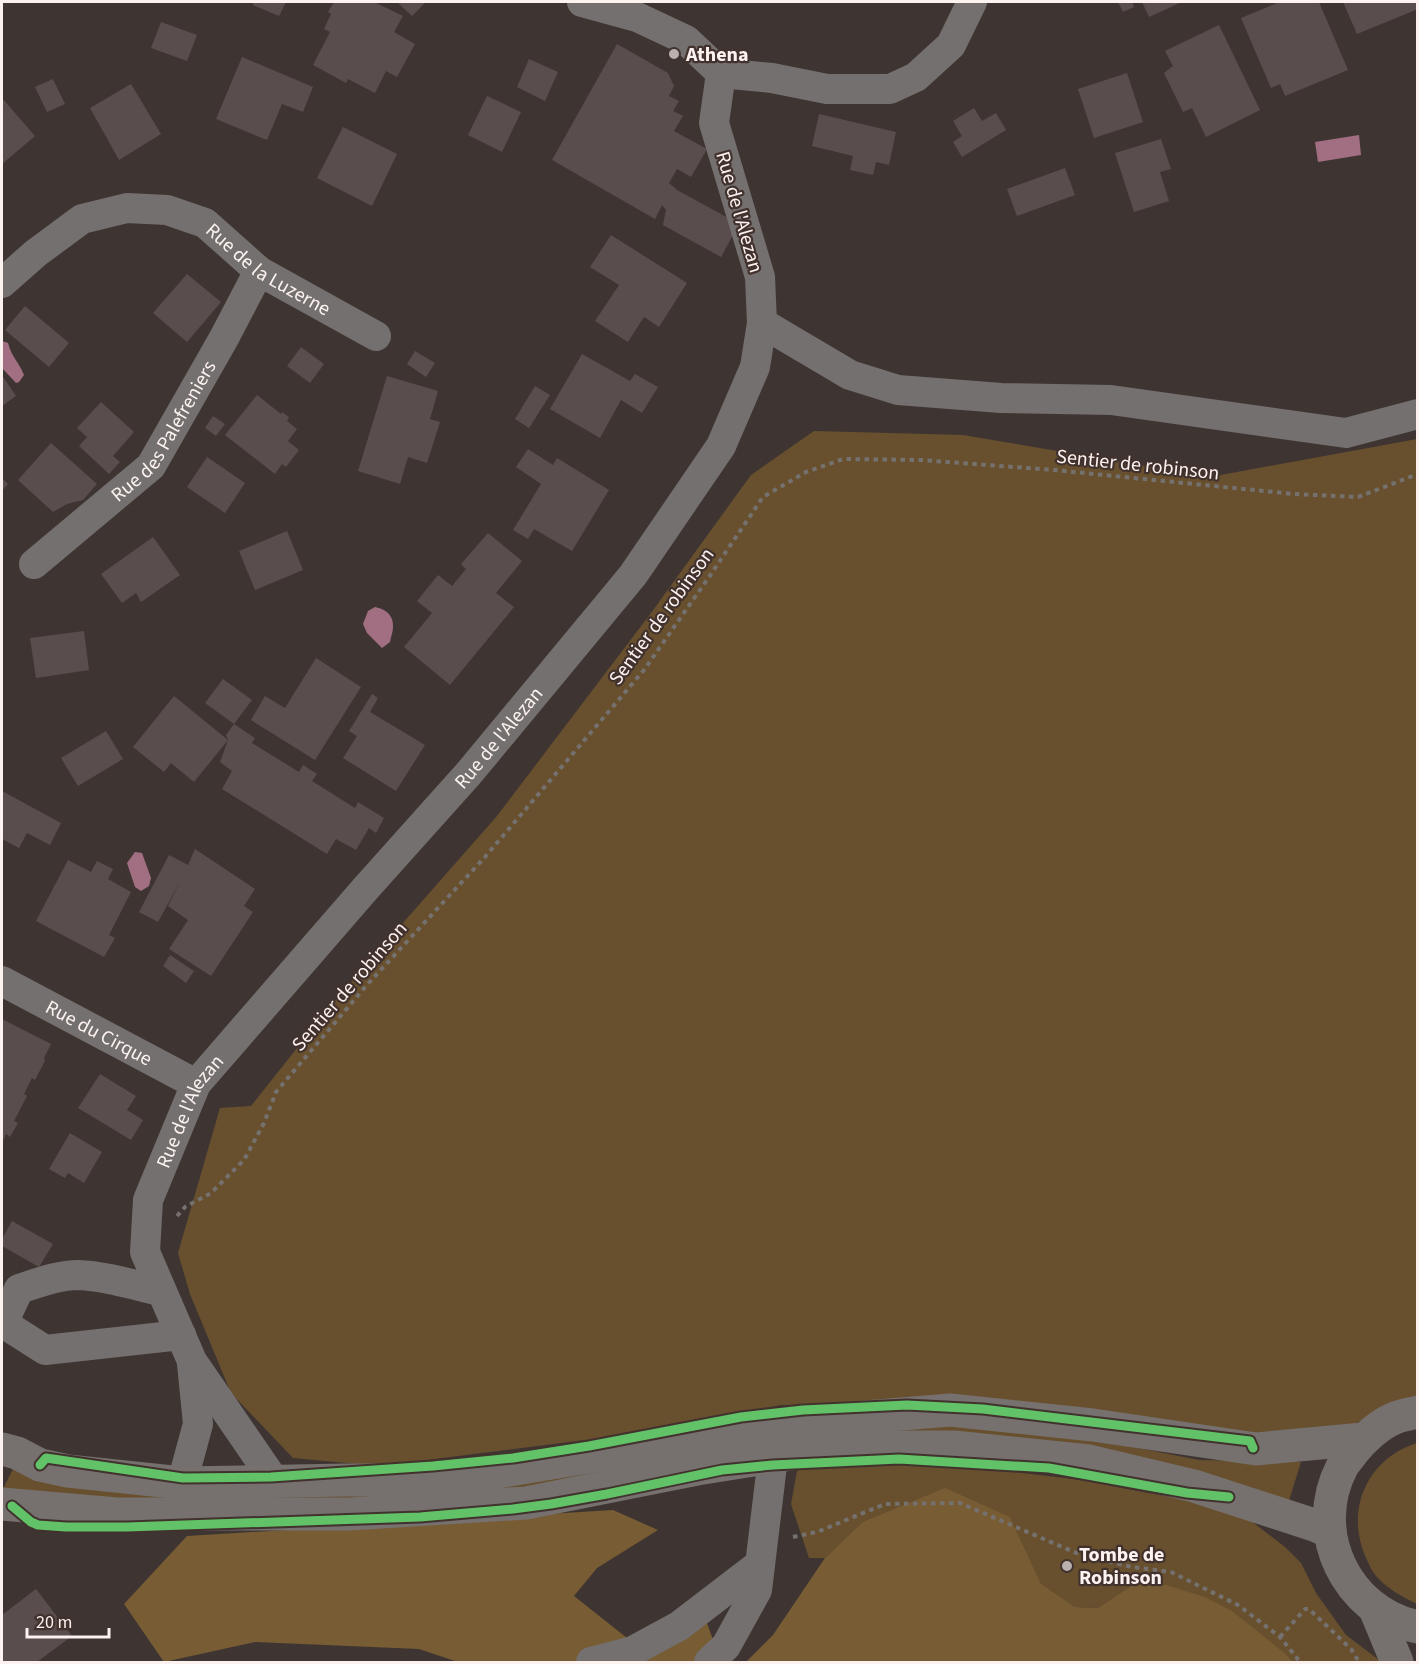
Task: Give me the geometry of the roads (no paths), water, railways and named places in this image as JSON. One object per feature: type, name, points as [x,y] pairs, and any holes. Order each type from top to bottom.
[{"type":"main road","points":[[2,1449],[40,1465],[68,1471],[182,1483],[419,1480],[486,1474],[793,1423],[950,1410],[1093,1425],[1256,1449],[1363,1439]]},
{"type":"main road","points":[[1418,1412],[1394,1418],[1363,1439],[1342,1466],[1331,1497],[1329,1532],[1337,1561],[1353,1588],[1375,1610],[1402,1624],[1418,1628]]},
{"type":"main road","points":[[2,1504],[117,1514],[350,1514],[526,1503],[697,1469],[835,1447],[954,1447],[1089,1461],[1194,1486],[1329,1532]]},
{"type":"main road","points":[[1375,1610],[1397,1662]]},
{"type":"street","points":[[582,2],[637,17],[686,40],[721,73],[772,78],[827,89],[890,89],[916,77],[951,45],[972,2]]},
{"type":"street","name":"Rue de l'Alezan","points":[[275,1482],[186,1348],[160,1291],[145,1252],[148,1200],[196,1084],[469,773],[633,575],[721,446],[755,367],[762,323],[760,277],[714,123],[721,73]]},
{"type":"street","name":"Rue de la Luzerne","points":[[2,283],[36,253],[82,219],[127,208],[167,210],[205,223],[260,271],[376,336]]},
{"type":"street","name":"Rue des Palefreniers","points":[[34,564],[151,466],[260,271]]},
{"type":"street","points":[[762,323],[850,375],[898,390],[1001,398],[1111,400],[1346,433],[1418,414]]},
{"type":"street","name":"Rue du Cirque","points":[[2,981],[196,1084]]},
{"type":"street","points":[[160,1291],[102,1278],[76,1275],[52,1279],[19,1289],[2,1324],[45,1350],[186,1348]]},
{"type":"street","name":"Rue de l'Alezan","points":[[182,1483],[198,1424],[186,1348]]},
{"type":"street","points":[[709,1662],[726,1646],[757,1590],[773,1457]]},
{"type":"street","points":[[591,1662],[633,1651],[679,1626],[761,1553]]},
{"type":"place","name":"Athena","points":[[674,54]]},
{"type":"place","name":"Tombe de Robinson","points":[[1067,1566]]}]
